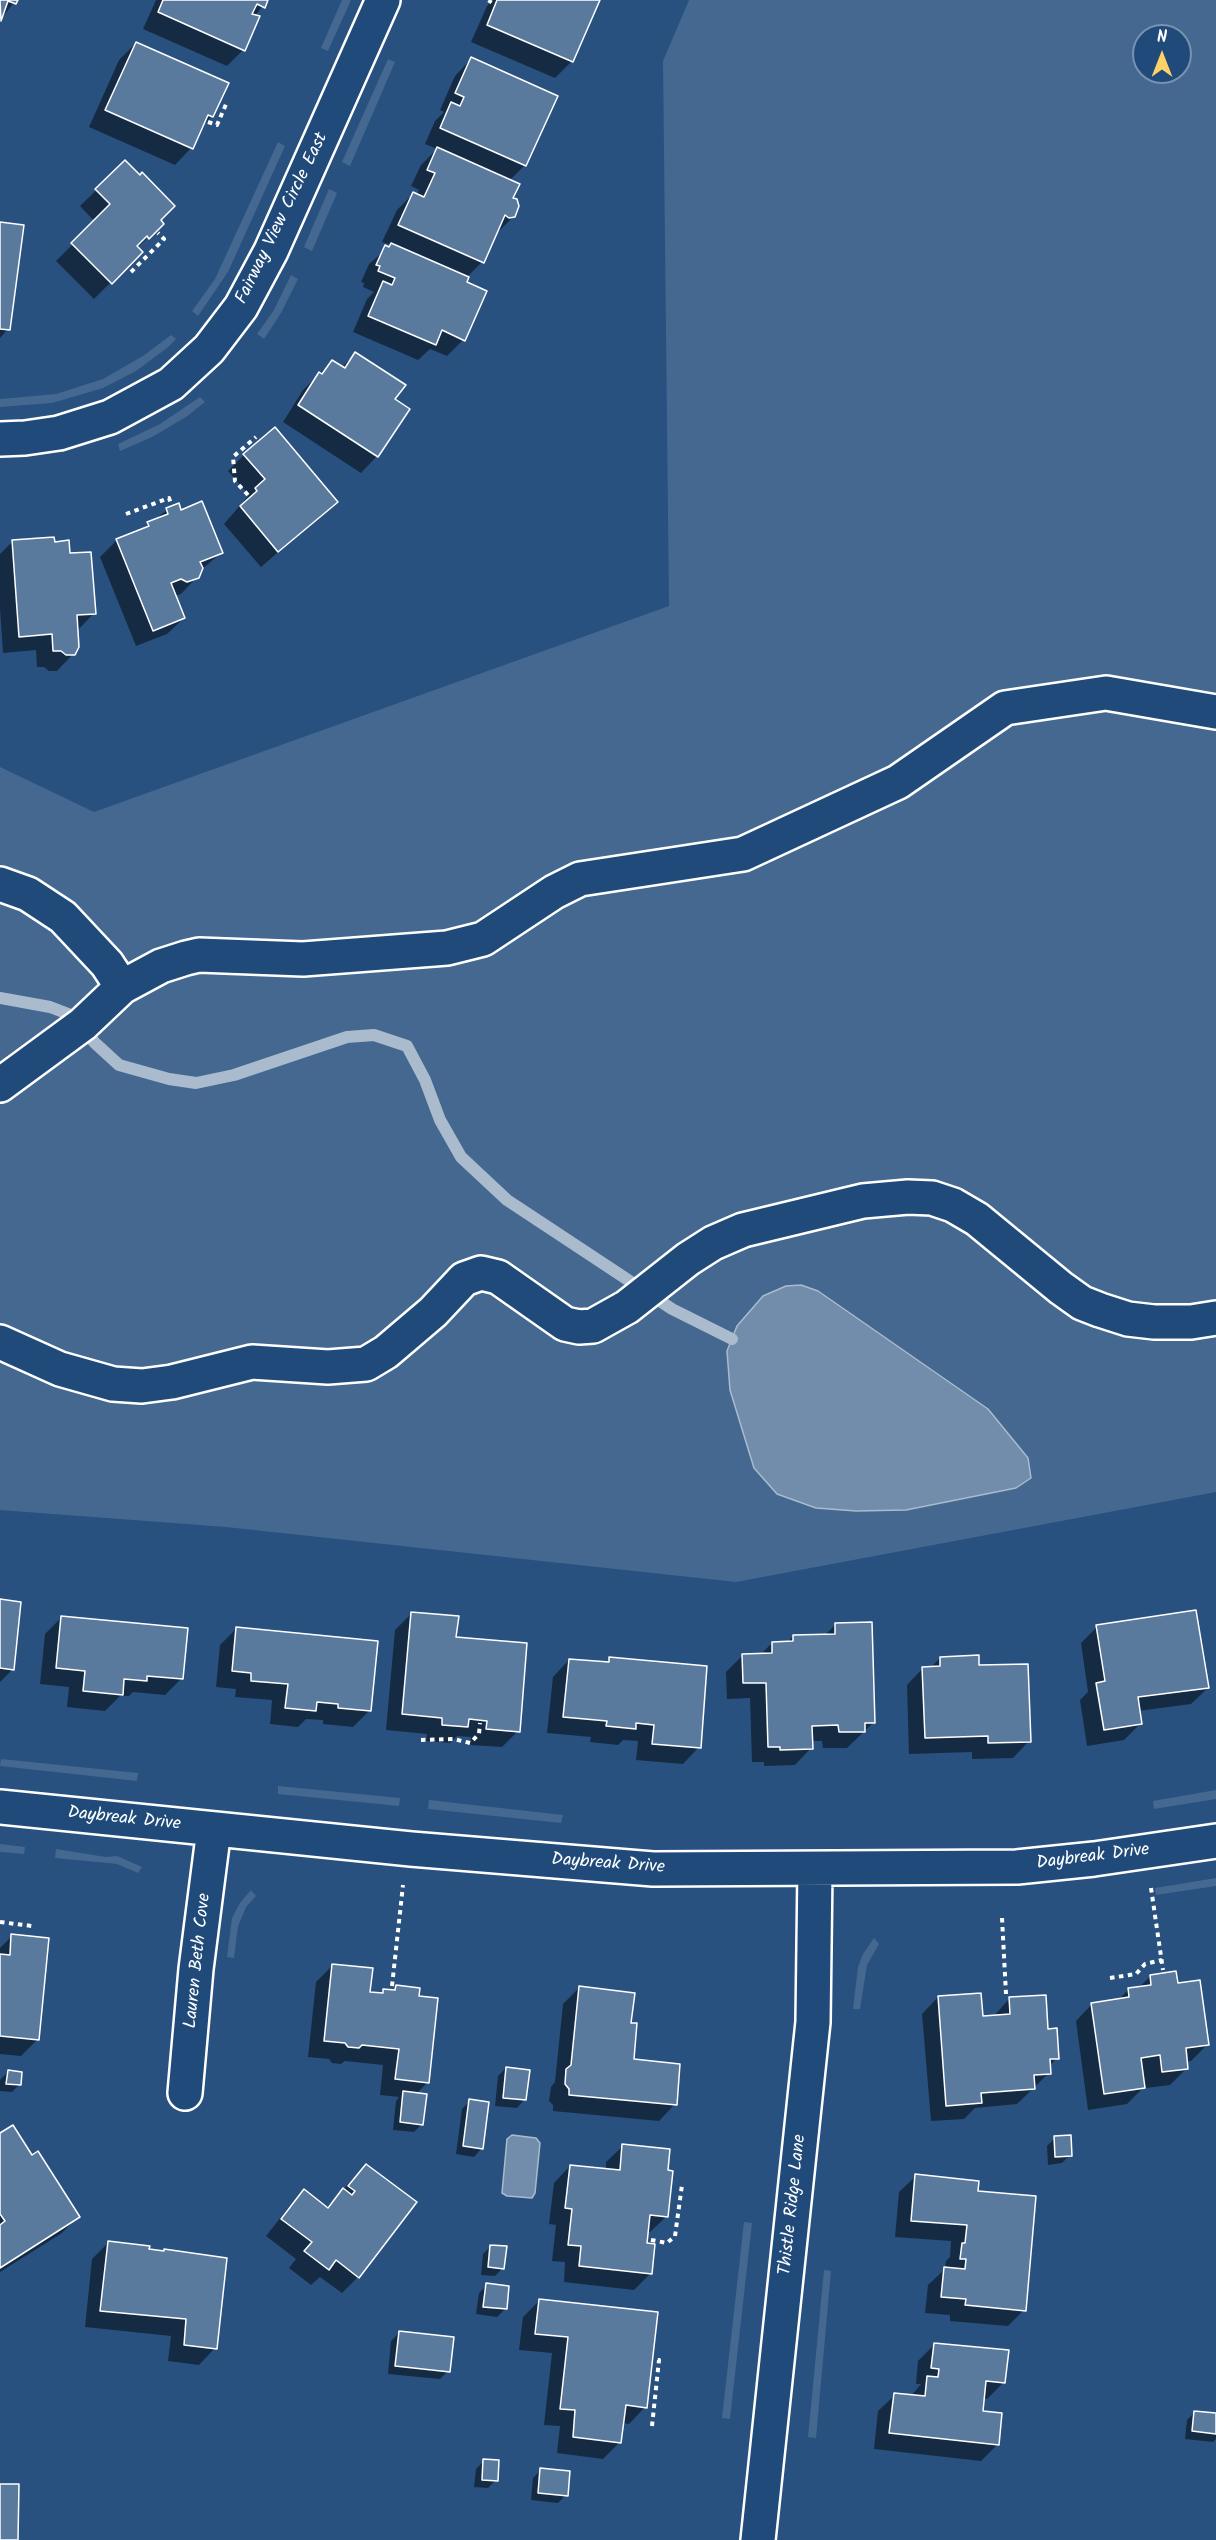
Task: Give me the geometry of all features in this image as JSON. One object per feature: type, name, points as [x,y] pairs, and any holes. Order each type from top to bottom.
[{"type":"street","name":"Fairway View Circle East","points":[[0,439],[59,433],[110,417],[171,384],[209,349],[241,307],[271,251],[383,0]]},
{"type":"street","points":[[0,1085],[83,1024],[122,987],[161,966],[199,955],[303,958],[447,948],[483,939],[554,892],[580,879],[742,854],[898,782],[1005,708],[1106,693],[1216,712]]},
{"type":"street","points":[[0,884],[28,894],[63,917],[106,964],[122,987]]},
{"type":"street","points":[[0,1342],[60,1369],[113,1384],[142,1386],[172,1382],[252,1362],[328,1366],[366,1364],[386,1352],[434,1312],[464,1279],[481,1273],[498,1277],[565,1324],[579,1327],[593,1326],[627,1307],[670,1272],[713,1243],[742,1230],[863,1201],[908,1197],[932,1198],[953,1205],[977,1219],[1082,1302],[1128,1319],[1191,1322],[1216,1318]]},
{"type":"street","name":"Daybreak Drive","points":[[0,1807],[653,1869],[1017,1867],[1094,1859],[1216,1841]]},
{"type":"street","name":"Lauren Beth Cove","points":[[185,2093],[196,1969],[214,1829]]},
{"type":"street","name":"Thistle Ridge Lane","points":[[758,2540],[813,2022],[815,1869]]},
{"type":"path","points":[[208,122],[217,125],[227,102]]},
{"type":"path","points":[[131,272],[164,239],[159,233]]},
{"type":"path","points":[[248,495],[235,481],[233,456],[256,437]]},
{"type":"path","points":[[126,514],[169,498],[171,504]]},
{"type":"path","points":[[421,1740],[454,1739],[470,1743],[479,1734],[480,1723]]},
{"type":"path","points":[[392,1986],[403,1884]]},
{"type":"path","points":[[1151,1888],[1163,1970]]},
{"type":"path","points":[[1002,1918],[1006,1994]]},
{"type":"path","points":[[0,1922],[32,1926]]},
{"type":"path","points":[[1110,1978],[1136,1974],[1145,1964],[1162,1960]]},
{"type":"path","points":[[651,2241],[667,2242],[675,2236],[682,2185]]},
{"type":"path","points":[[652,2426],[659,2360],[655,2360]]},
{"type":"shaded area","points":[[342,0],[351,0],[328,51],[321,48]]},
{"type":"shaded area","points":[[689,0],[1216,0],[1216,1492],[736,1582],[226,1527],[0,1510],[0,767],[94,812],[669,606],[663,61]]},
{"type":"shaded area","points":[[388,59],[395,62],[350,166],[342,162]]},
{"type":"shaded area","points":[[278,142],[285,146],[228,272],[198,316],[192,311],[215,279]]},
{"type":"shaded area","points":[[329,189],[337,193],[312,251],[304,247]]},
{"type":"shaded area","points":[[291,275],[298,279],[281,313],[264,339],[257,334],[274,310]]},
{"type":"shaded area","points":[[171,335],[176,339],[167,348],[136,371],[103,388],[52,403],[0,407],[0,399],[56,394],[103,379],[143,356]]},
{"type":"shaded area","points":[[200,397],[205,402],[186,417],[152,437],[120,451],[118,444],[160,424]]},
{"type":"shaded area","points":[[801,1285],[818,1291],[988,1409],[1028,1458],[1031,1478],[1016,1488],[906,1510],[856,1511],[816,1508],[777,1494],[754,1468],[730,1390],[727,1351],[737,1326],[763,1296],[786,1286]]},
{"type":"shaded area","points":[[1,1759],[138,1773],[137,1781],[0,1766]]},
{"type":"shaded area","points":[[278,1786],[400,1798],[399,1806],[278,1794]]},
{"type":"shaded area","points":[[1216,1790],[1216,1799],[1154,1809],[1153,1801]]},
{"type":"shaded area","points":[[429,1800],[563,1815],[561,1823],[428,1809]]},
{"type":"shaded area","points":[[0,1844],[25,1847],[24,1854],[0,1852]]},
{"type":"shaded area","points":[[56,1849],[106,1857],[117,1856],[142,1867],[138,1873],[117,1864],[55,1858]]},
{"type":"shaded area","points":[[1216,1878],[1216,1886],[1156,1895],[1155,1888]]},
{"type":"shaded area","points":[[251,1890],[256,1896],[246,1907],[238,1926],[234,1958],[227,1957],[232,1918],[240,1903]]},
{"type":"shaded area","points":[[874,1938],[879,1944],[867,1965],[860,2009],[853,2009],[858,1967],[863,1954]]},
{"type":"shaded area","points":[[512,2135],[536,2138],[540,2143],[535,2193],[532,2198],[507,2196],[502,2193],[507,2139]]},
{"type":"shaded area","points":[[744,2222],[752,2223],[730,2419],[722,2418]]},
{"type":"shaded area","points":[[824,2270],[831,2271],[816,2438],[808,2437]]},
{"type":"building","points":[[0,0],[18,0],[16,4],[8,1],[1,21]]},
{"type":"building","points":[[163,0],[268,0],[265,8],[257,4],[252,14],[260,16],[245,51],[158,12]]},
{"type":"building","points":[[497,0],[600,0],[573,62],[487,25]]},
{"type":"building","points":[[136,42],[229,83],[213,117],[208,115],[193,149],[105,110]]},
{"type":"building","points":[[471,57],[558,96],[526,166],[440,128],[451,102],[460,106],[464,97],[455,93]]},
{"type":"building","points":[[437,147],[520,184],[513,198],[517,199],[519,206],[515,217],[509,218],[505,215],[484,263],[398,225],[413,192],[424,197],[435,173],[427,170]]},
{"type":"building","points":[[125,160],[140,175],[142,172],[175,206],[161,220],[164,224],[149,239],[147,236],[137,246],[143,252],[112,284],[71,243],[110,204],[95,189]]},
{"type":"building","points":[[0,222],[24,225],[10,330],[0,329]]},
{"type":"building","points":[[391,243],[469,277],[467,282],[487,291],[465,341],[442,330],[436,345],[368,316],[383,281],[392,285],[395,278],[378,271],[380,266],[376,265],[385,245],[389,247]]},
{"type":"building","points":[[355,352],[406,385],[395,399],[410,409],[378,457],[298,405],[319,372],[322,374],[332,360],[345,368]]},
{"type":"building","points":[[275,427],[338,502],[278,552],[240,506],[257,491],[255,488],[265,479],[243,454]]},
{"type":"building","points":[[202,501],[223,553],[200,562],[203,568],[199,578],[187,582],[181,579],[171,583],[185,618],[153,631],[116,539],[149,526],[147,522],[168,514],[166,508],[179,503],[181,510]]},
{"type":"building","points":[[54,537],[55,542],[69,540],[70,553],[91,552],[96,614],[77,615],[79,647],[75,655],[53,651],[52,634],[19,637],[12,540]]},
{"type":"building","points":[[0,1599],[21,1602],[14,1670],[0,1668]]},
{"type":"building","points":[[1196,1610],[1209,1688],[1138,1697],[1142,1724],[1104,1730],[1096,1683],[1105,1681],[1096,1625]]},
{"type":"building","points":[[411,1612],[459,1616],[456,1637],[527,1643],[520,1732],[486,1729],[487,1721],[469,1719],[468,1727],[442,1725],[442,1718],[402,1714]]},
{"type":"building","points":[[61,1616],[188,1628],[183,1679],[147,1676],[147,1681],[124,1679],[123,1695],[83,1691],[85,1671],[56,1668]]},
{"type":"building","points":[[872,1622],[875,1723],[865,1723],[865,1732],[839,1732],[838,1725],[812,1726],[813,1749],[780,1750],[780,1747],[768,1747],[766,1683],[743,1683],[742,1654],[772,1653],[772,1642],[793,1641],[793,1635],[835,1634],[835,1623]]},
{"type":"building","points":[[236,1627],[378,1641],[371,1711],[338,1708],[338,1704],[317,1702],[316,1711],[285,1708],[288,1684],[251,1681],[251,1673],[232,1671]]},
{"type":"building","points":[[979,1655],[979,1665],[1028,1664],[1031,1742],[988,1743],[988,1736],[925,1738],[922,1667],[940,1666],[940,1657]]},
{"type":"building","points":[[609,1657],[707,1666],[701,1748],[652,1744],[654,1725],[636,1723],[636,1729],[606,1726],[607,1721],[563,1717],[569,1659],[609,1662]]},
{"type":"building","points":[[11,1934],[49,1938],[39,2040],[0,2036],[0,1954],[10,1955]]},
{"type":"building","points":[[332,1964],[373,1968],[370,1992],[383,1993],[383,1989],[395,1990],[396,1985],[420,1988],[419,1996],[438,1998],[429,2083],[395,2079],[399,2049],[362,2045],[359,2048],[348,2047],[345,2043],[324,2041]]},
{"type":"building","points":[[1176,1971],[1178,1983],[1200,1980],[1209,2045],[1186,2048],[1188,2069],[1162,2072],[1160,2055],[1141,2058],[1145,2088],[1104,2094],[1091,2003],[1129,1997],[1128,1988],[1151,1985],[1150,1975]]},
{"type":"building","points":[[579,1986],[635,1993],[631,2023],[637,2023],[634,2059],[680,2064],[677,2105],[569,2095],[569,2089],[565,2084],[566,2069],[571,2065]]},
{"type":"building","points":[[981,1993],[983,2016],[1010,2014],[1009,1997],[1046,1995],[1048,2029],[1057,2028],[1059,2059],[1050,2059],[1051,2074],[1034,2075],[1035,2089],[981,2093],[982,2103],[946,2106],[938,1996]]},
{"type":"building","points":[[506,2067],[530,2070],[526,2100],[503,2098]]},
{"type":"building","points":[[8,2070],[22,2072],[21,2085],[6,2084]]},
{"type":"building","points":[[403,2091],[427,2094],[423,2125],[400,2122]]},
{"type":"building","points":[[469,2099],[489,2102],[483,2149],[463,2146]]},
{"type":"building","points":[[13,2125],[32,2155],[38,2151],[80,2217],[0,2268],[0,2225],[5,2221],[0,2214],[0,2133]]},
{"type":"building","points":[[1071,2135],[1072,2156],[1055,2157],[1054,2136]]},
{"type":"building","points":[[622,2144],[670,2149],[668,2170],[673,2171],[668,2217],[650,2215],[647,2243],[655,2244],[652,2274],[579,2266],[581,2246],[568,2245],[572,2209],[565,2208],[570,2165],[620,2170]]},
{"type":"building","points":[[366,2164],[417,2202],[359,2278],[336,2260],[329,2270],[304,2251],[312,2242],[281,2219],[304,2189],[328,2208],[343,2188],[352,2195],[355,2191],[348,2186]]},
{"type":"building","points":[[915,2174],[979,2181],[978,2191],[1036,2196],[1026,2311],[965,2305],[966,2299],[941,2297],[944,2267],[965,2269],[966,2259],[960,2259],[967,2225],[911,2221]]},
{"type":"building","points":[[108,2241],[150,2246],[149,2249],[227,2258],[217,2349],[184,2345],[186,2319],[100,2311]]},
{"type":"building","points":[[490,2245],[507,2246],[504,2269],[488,2267]]},
{"type":"building","points":[[486,2283],[509,2286],[507,2309],[483,2307]]},
{"type":"building","points":[[539,2299],[658,2312],[647,2408],[626,2405],[621,2443],[573,2437],[575,2410],[560,2409],[568,2337],[535,2334]]},
{"type":"building","points":[[399,2331],[454,2337],[450,2372],[395,2366]]},
{"type":"building","points":[[934,2343],[1009,2350],[1005,2383],[986,2381],[983,2411],[1002,2413],[999,2445],[889,2433],[894,2393],[925,2396],[927,2376],[938,2377],[939,2369],[931,2368]]},
{"type":"building","points":[[1194,2411],[1216,2413],[1216,2434],[1192,2431]]},
{"type":"building","points":[[483,2459],[499,2460],[498,2481],[482,2480]]},
{"type":"building","points":[[540,2468],[570,2471],[568,2496],[538,2493]]},
{"type":"building","points":[[0,2484],[19,2484],[18,2540],[0,2540]]},
{"type":"waterway","points":[[0,998],[50,1007],[71,1015],[95,1043],[119,1065],[169,1079],[196,1083],[234,1075],[347,1037],[374,1035],[407,1046],[425,1080],[440,1120],[461,1157],[507,1200],[672,1309],[732,1339]]}]
